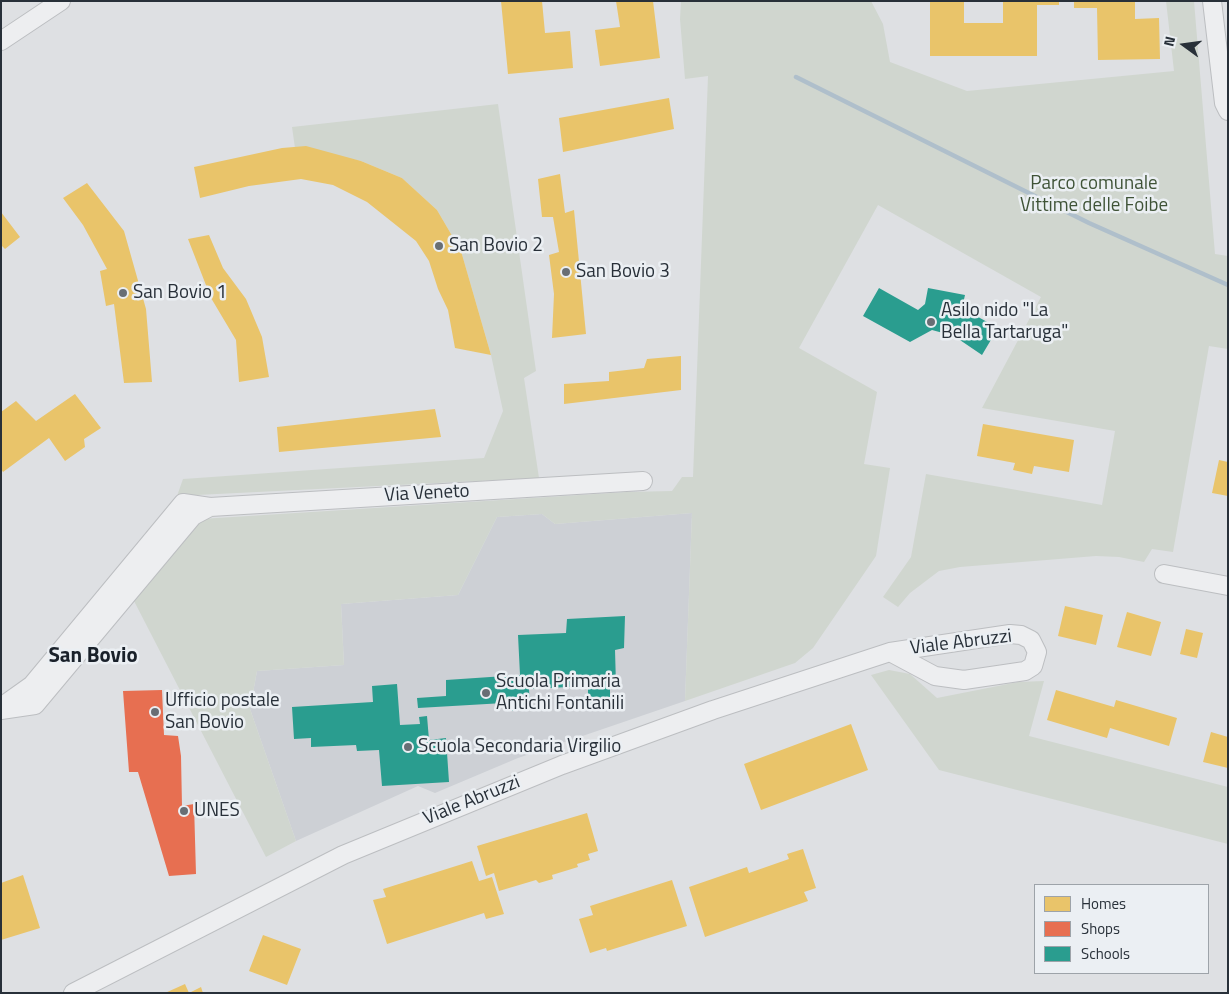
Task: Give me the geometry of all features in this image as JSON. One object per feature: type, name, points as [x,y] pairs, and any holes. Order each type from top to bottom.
[{"type":"street","points":[[1,41],[61,1]]},
{"type":"street","points":[[1212,1],[1224,103],[1228,111]]},
{"type":"street","name":"Via Veneto","points":[[1,709],[32,685],[183,503],[210,507],[644,481]]},
{"type":"street","points":[[1164,574],[1228,586]]},
{"type":"street","name":"Viale Abruzzi","points":[[73,993],[343,855],[443,812],[562,765],[704,714],[890,652],[1010,634],[1021,635],[1031,640],[1038,652],[1033,666],[1025,671],[964,680],[935,676],[890,652]]},
{"type":"shaded area","points":[[692,513],[685,701],[518,758],[435,793],[418,786],[296,841],[250,709],[257,671],[344,665],[341,604],[458,595],[497,517],[542,514],[555,524]]},
{"type":"green space","name":"Parco comunale Vittime delle Foibe","points":[[681,1],[871,1],[883,24],[890,62],[967,91],[1174,71],[1166,1],[1194,1],[1215,254],[1228,256],[1228,349],[1209,346],[1173,552],[1152,549],[1144,562],[1119,557],[1096,556],[960,567],[939,571],[910,593],[898,607],[883,597],[911,557],[926,474],[1102,505],[1115,431],[982,408],[1041,297],[878,205],[799,348],[877,392],[864,464],[890,468],[876,556],[813,648],[795,663],[685,701],[692,513],[555,524],[542,514],[497,517],[458,595],[341,604],[344,665],[257,671],[250,709],[296,841],[266,857],[134,601],[201,519],[627,492],[672,491],[682,477],[693,477],[708,76],[685,79],[680,19]]},
{"type":"green space","points":[[498,104],[536,371],[524,378],[539,478],[177,496],[183,479],[484,458],[503,411],[491,355],[461,251],[437,210],[402,178],[361,161],[295,148],[292,127]]},
{"type":"green space","points":[[889,670],[910,674],[937,698],[1018,682],[1044,681],[1029,736],[1228,787],[1228,844],[939,770],[871,675]]},
{"type":"building: Homes","points":[[501,1],[542,1],[545,33],[570,31],[573,68],[508,74]]},
{"type":"building: Homes","points":[[616,1],[653,1],[660,58],[600,66],[595,30],[620,27]]},
{"type":"building: Homes","points":[[930,1],[964,1],[964,23],[1003,23],[1003,1],[1059,1],[1059,5],[1037,5],[1037,56],[930,56]]},
{"type":"building: Homes","points":[[1074,1],[1135,1],[1135,19],[1159,18],[1160,59],[1098,60],[1097,8],[1074,8]]},
{"type":"building: Homes","points":[[669,98],[674,129],[563,152],[559,118]]},
{"type":"building: Homes","name":"San Bovio 2","points":[[306,146],[361,161],[402,178],[437,210],[461,251],[491,355],[455,348],[448,310],[438,289],[429,261],[416,241],[367,202],[333,185],[301,179],[249,186],[200,198],[194,167],[282,148]]},
{"type":"building: Homes","name":"San Bovio 3","points":[[560,174],[565,213],[574,210],[586,334],[552,338],[554,294],[549,255],[559,252],[553,217],[542,217],[538,179]]},
{"type":"building: Homes","name":"San Bovio 1","points":[[87,183],[124,231],[146,309],[152,382],[124,383],[114,304],[106,306],[100,271],[107,269],[83,225],[63,198]]},
{"type":"building: Homes","points":[[1,212],[20,237],[5,249],[1,245]]},
{"type":"building: Homes","points":[[209,235],[223,268],[246,299],[262,337],[269,377],[239,382],[236,340],[211,298],[188,239]]},
{"type":"building: Homes","points":[[681,356],[681,390],[564,404],[564,384],[609,381],[609,372],[644,368],[647,359]]},
{"type":"building: Homes","points":[[75,394],[101,428],[84,439],[85,447],[65,461],[49,438],[3,472],[1,469],[1,412],[16,401],[36,421]]},
{"type":"building: Homes","points":[[435,409],[441,437],[279,452],[277,427]]},
{"type":"building: Homes","points":[[983,424],[1074,440],[1069,472],[1034,466],[1032,474],[1013,470],[1015,463],[977,456]]},
{"type":"building: Homes","points":[[1219,460],[1228,462],[1228,496],[1212,493]]},
{"type":"building: Homes","points":[[1065,606],[1103,615],[1096,645],[1058,636]]},
{"type":"building: Homes","points":[[1127,612],[1161,622],[1151,656],[1117,647]]},
{"type":"building: Homes","points":[[1186,629],[1203,633],[1197,658],[1180,654]]},
{"type":"building: Homes","points":[[1056,690],[1114,707],[1116,700],[1177,718],[1169,746],[1110,728],[1107,738],[1047,720]]},
{"type":"building: Homes","points":[[851,724],[868,770],[761,810],[744,764]]},
{"type":"building: Homes","points":[[1211,732],[1228,737],[1228,768],[1203,762]]},
{"type":"building: Homes","points":[[587,813],[598,851],[588,854],[590,860],[577,864],[578,867],[552,875],[553,879],[539,883],[536,880],[499,891],[494,873],[486,876],[477,846]]},
{"type":"building: Homes","points":[[803,849],[816,888],[804,892],[808,901],[705,937],[689,887],[747,867],[749,873],[789,859],[787,854]]},
{"type":"building: Homes","points":[[472,861],[479,881],[492,877],[504,914],[486,919],[484,913],[387,944],[373,900],[386,897],[383,889]]},
{"type":"building: Homes","points":[[23,875],[40,928],[1,940],[1,883]]},
{"type":"building: Homes","points":[[672,880],[687,926],[607,951],[606,948],[590,953],[579,919],[593,915],[590,906]]},
{"type":"building: Homes","points":[[263,935],[301,949],[287,985],[249,971]]},
{"type":"building: Homes","points":[[185,984],[189,993],[165,993]]},
{"type":"building: Homes","points":[[201,987],[203,993],[189,993]]},
{"type":"building: Shops","points":[[162,690],[164,735],[178,736],[181,756],[182,806],[194,804],[196,874],[169,876],[138,772],[129,772],[123,691]]},
{"type":"building: Schools","name":"Asilo nido \"La Bella Tartaruga\"","points":[[879,288],[918,310],[925,304],[928,288],[965,295],[962,308],[998,328],[982,355],[954,336],[932,330],[910,342],[863,316]]},
{"type":"building: Schools","points":[[625,616],[624,648],[615,650],[616,685],[610,686],[610,702],[588,704],[588,686],[529,689],[530,709],[506,711],[504,703],[418,708],[417,698],[446,696],[446,680],[520,675],[518,635],[566,633],[567,619]]},
{"type":"building: Schools","points":[[397,684],[400,725],[420,724],[419,717],[427,716],[429,740],[446,738],[449,782],[382,786],[379,750],[357,751],[356,745],[311,747],[311,738],[294,739],[292,707],[373,702],[372,686]]},
{"type":"waterway","points":[[796,77],[1089,223],[1228,285]]},
{"type":"place","name":"San Bovio 2","points":[[439,246]]},
{"type":"place","name":"San Bovio 3","points":[[566,272]]},
{"type":"place","name":"San Bovio 1","points":[[123,293]]},
{"type":"place","name":"Asilo nido \"La Bella Tartaruga\"","points":[[931,322]]},
{"type":"place","name":"Scuola Primaria Antichi Fontanili","points":[[486,693]]},
{"type":"place","name":"Ufficio postale San Bovio","points":[[155,712]]},
{"type":"place","name":"Scuola Secondaria Virgilio","points":[[408,747]]},
{"type":"place","name":"UNES","points":[[184,811]]},
{"type":"district","name":"San Bovio","points":[[93,657]]}]
